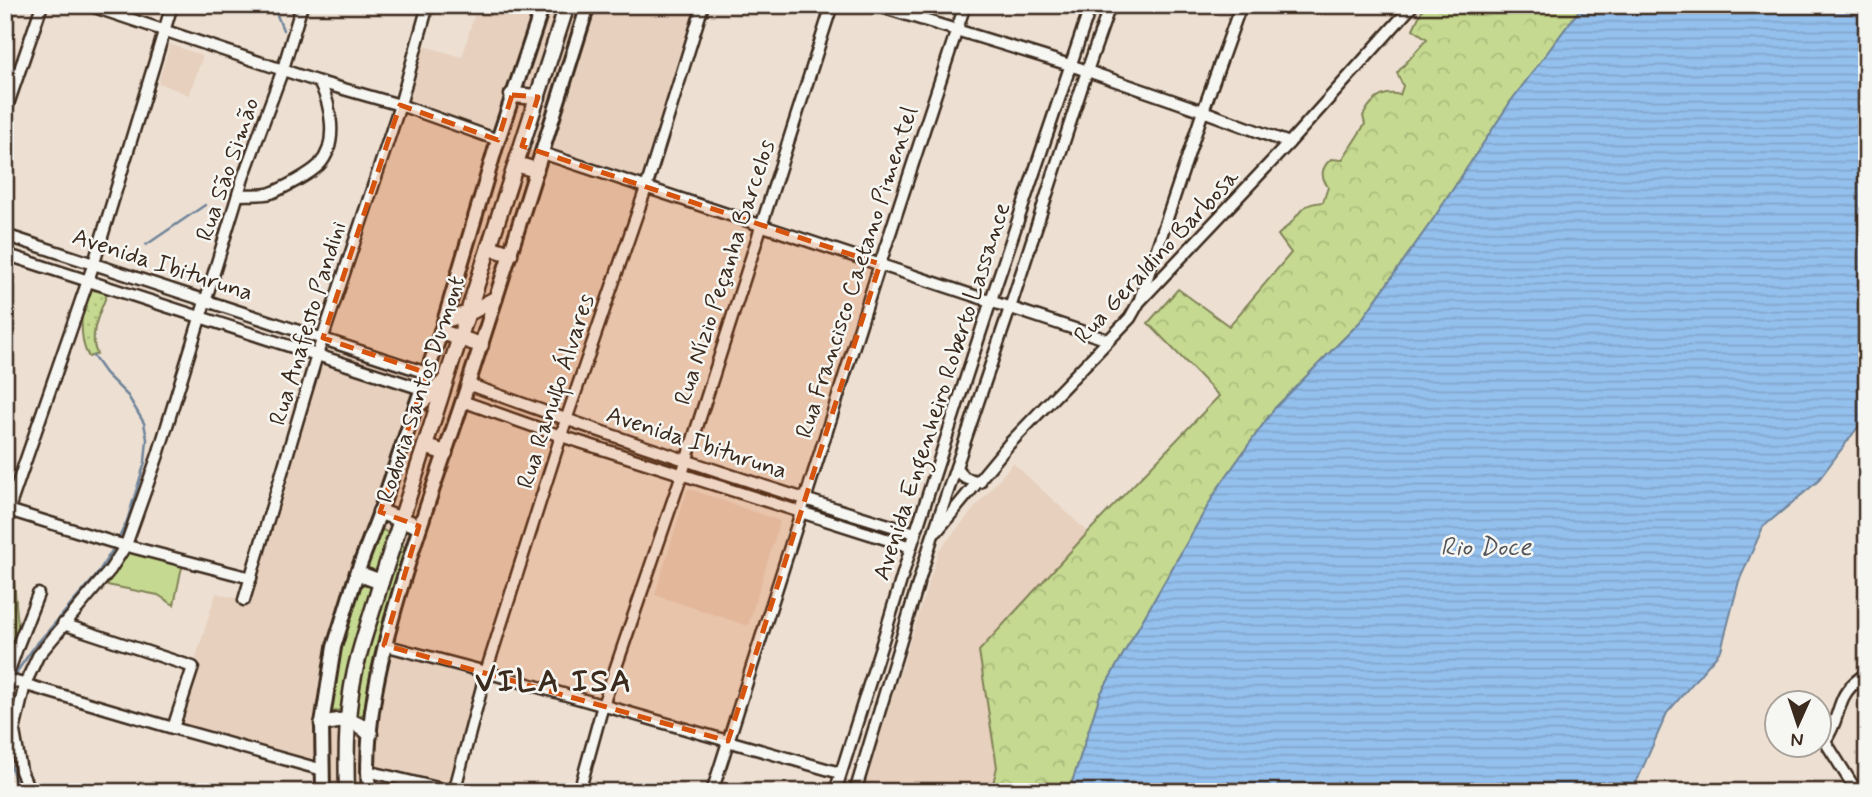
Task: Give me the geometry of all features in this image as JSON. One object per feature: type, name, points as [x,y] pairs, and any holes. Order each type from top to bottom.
[{"type":"highway","name":"Rodovia Santos Dumont","points":[[346,792],[348,719],[356,669],[381,582],[566,5]]},
{"type":"highway","points":[[512,95],[538,97]]},
{"type":"highway","points":[[516,164],[536,170]]},
{"type":"highway","points":[[489,247],[510,254]]},
{"type":"highway","points":[[481,345],[460,338],[443,326],[495,299]]},
{"type":"highway","points":[[417,406],[446,382]]},
{"type":"highway","points":[[425,446],[445,453]]},
{"type":"highway","points":[[380,512],[419,526]]},
{"type":"highway","points":[[357,572],[381,582]]},
{"type":"highway","points":[[322,724],[348,719],[361,725],[370,734]]},
{"type":"main road","points":[[323,792],[322,724],[334,647],[357,572],[417,406],[512,95],[543,5]]},
{"type":"main road","points":[[369,792],[367,771],[374,690],[384,645],[419,526],[463,401],[588,5]]},
{"type":"street","points":[[5,113],[42,5]]},
{"type":"street","points":[[88,5],[319,82],[400,105],[498,140]]},
{"type":"street","points":[[173,5],[94,263],[6,513],[251,578]]},
{"type":"street","name":"Rua São Simão","points":[[37,792],[27,785],[21,771],[14,730],[25,684],[38,656],[110,570],[126,545],[158,455],[243,178],[283,69],[302,5]]},
{"type":"street","name":"Rua Anafesto Pandini","points":[[244,600],[317,355],[400,105],[428,5]]},
{"type":"street","name":"Rua Anafesto Pandini","points":[[412,59],[435,5]]},
{"type":"street","name":"Rua Ranulfo Álvares","points":[[454,792],[486,672],[566,420],[646,188],[703,5]]},
{"type":"street","name":"Rua Nízio Peçanha Barcelos","points":[[579,792],[603,705],[682,474],[832,5]]},
{"type":"street","points":[[875,5],[1070,65],[1289,144]]},
{"type":"street","name":"Rua Francisco Caetano Pimentel","points":[[712,792],[965,5]]},
{"type":"street","name":"Avenida Engenheiro Roberto Lassance","points":[[835,792],[915,533],[1091,5]]},
{"type":"street","name":"Avenida Engenheiro Roberto Lassance","points":[[855,792],[932,538],[1110,5]]},
{"type":"street","points":[[1139,302],[1241,5]]},
{"type":"street","name":"Rua Geraldino Barbosa","points":[[932,538],[1009,444],[1130,318],[1139,302],[1289,144],[1413,5]]},
{"type":"street","points":[[238,195],[270,194],[308,174],[321,163],[329,146],[331,127],[330,107],[319,82]]},
{"type":"street","points":[[542,153],[1108,340]]},
{"type":"street","name":"Avenida Ibituruna","points":[[5,234],[426,373]]},
{"type":"street","name":"Avenida Ibituruna","points":[[5,254],[422,389]]},
{"type":"street","name":"Avenida Ibituruna","points":[[468,384],[566,420],[915,533]]},
{"type":"street","name":"Avenida Ibituruna","points":[[463,401],[561,436],[911,547]]},
{"type":"street","points":[[956,468],[965,478],[979,482]]},
{"type":"street","points":[[38,594],[6,680],[323,770]]},
{"type":"street","points":[[63,624],[193,667],[173,729]]},
{"type":"street","points":[[884,637],[901,641]]},
{"type":"street","points":[[384,645],[840,773]]},
{"type":"street","points":[[1857,792],[1825,741],[1834,728],[1843,698],[1852,684],[1867,673]]},
{"type":"street","points":[[367,771],[454,792]]},
{"type":"highlighted area","points":[[512,95],[538,97],[522,146],[880,264],[728,741],[384,645],[419,526],[380,512],[427,373],[323,338],[400,105],[498,140]]},
{"type":"shaded area","points":[[477,5],[703,5],[566,427],[454,792],[323,792],[323,770],[174,728],[216,593],[243,600],[418,44],[462,57]]},
{"type":"shaded area","points":[[170,44],[203,56],[189,95],[158,83]]},
{"type":"shaded area","points":[[1013,463],[1088,532],[979,651],[997,767],[991,792],[862,792],[939,550]]},
{"type":"shaded area","points":[[687,490],[780,521],[748,626],[655,595]]},
{"type":"green space","points":[[1426,5],[1583,5],[1511,101],[1434,218],[1360,322],[1274,409],[1218,488],[1100,695],[1069,792],[991,792],[997,767],[979,651],[1219,396],[1148,323],[1178,289],[1229,326],[1291,253],[1278,235],[1304,208],[1323,202],[1328,187],[1323,176],[1325,166],[1331,159],[1342,160],[1365,124],[1363,116],[1370,105],[1382,95],[1400,95],[1403,86],[1397,73],[1427,39],[1413,29]]},
{"type":"green space","points":[[87,282],[109,289],[95,329],[94,346],[97,354],[89,357],[83,341],[82,320]]},
{"type":"green space","points":[[383,530],[390,536],[379,573],[373,574],[368,572],[367,568],[378,531]]},
{"type":"green space","points":[[403,546],[408,552],[377,652],[364,714],[355,717],[353,713],[360,673],[398,549]]},
{"type":"green space","points":[[128,548],[184,563],[174,605],[158,595],[107,585]]},
{"type":"green space","points":[[5,578],[14,581],[18,626],[9,658],[5,658]]},
{"type":"green space","points":[[363,583],[370,583],[372,587],[351,659],[340,710],[332,712],[330,702],[342,648]]},
{"type":"water","name":"Rio Doce","points":[[1583,5],[1867,5],[1867,415],[1817,482],[1763,527],[1739,581],[1721,650],[1667,713],[1632,792],[1069,792],[1100,695],[1218,488],[1274,409],[1360,322],[1434,218],[1511,101]]},
{"type":"waterway","points":[[273,5],[283,30]]},
{"type":"waterway","points":[[146,245],[205,205]]},
{"type":"waterway","points":[[93,356],[105,373],[128,396],[144,423],[147,439],[145,462],[127,521],[118,540]]},
{"type":"waterway","points":[[5,715],[18,670],[34,647],[96,576],[115,546]]},
{"type":"waterway","points":[[5,747],[16,783],[23,792]]},
{"type":"district","name":"VILA ISA","points":[[554,680]]}]
